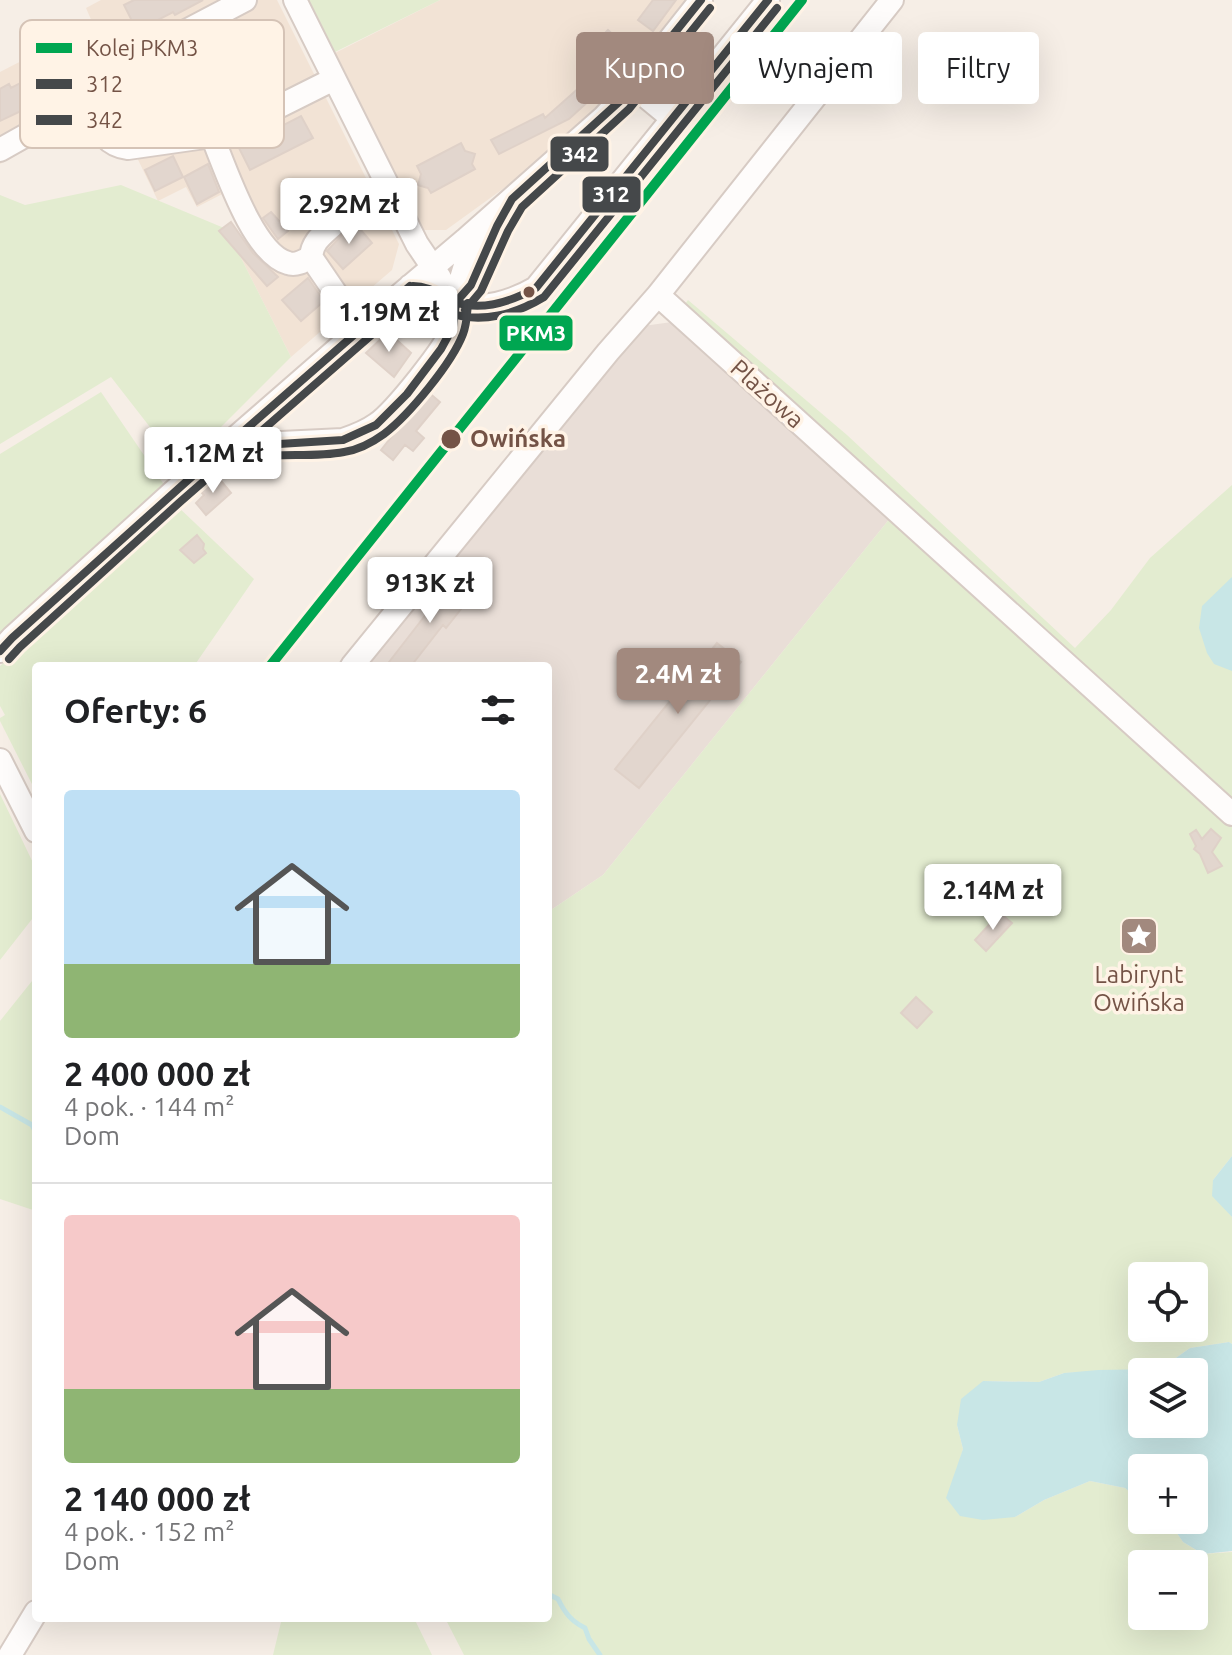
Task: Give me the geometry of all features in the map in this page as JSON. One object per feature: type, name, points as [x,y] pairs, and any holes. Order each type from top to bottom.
[{"type":"street","points":[[207,20],[245,0]]},
{"type":"street","points":[[295,0],[417,244],[456,302]]},
{"type":"street","points":[[676,32],[701,0]]},
{"type":"street","points":[[410,286],[433,288],[456,302],[477,307],[511,299],[536,288],[768,0]]},
{"type":"street","points":[[355,662],[658,295],[892,0]]},
{"type":"street","points":[[284,104],[334,79]]},
{"type":"street","points":[[4,644],[616,104]]},
{"type":"street","points":[[655,104],[673,119]]},
{"type":"street","points":[[0,150],[20,139]]},
{"type":"street","points":[[217,148],[244,214],[268,249],[285,263],[292,264],[311,257]]},
{"type":"street","points":[[456,302],[471,285],[512,199]]},
{"type":"street","points":[[216,455],[270,443],[343,440],[378,423],[399,402],[444,345],[453,326],[467,259],[488,220]]},
{"type":"street","points":[[332,226],[315,243],[311,257],[360,329]]},
{"type":"street","name":"Plażowa","points":[[658,295],[1232,814]]},
{"type":"street","points":[[262,416],[263,432],[270,443]]},
{"type":"street","points":[[0,760],[32,823]]},
{"type":"street","points":[[10,1655],[32,1619]]},
{"type":"shaded area","points":[[101,0],[277,0],[399,244],[392,270],[291,357],[239,254],[267,230],[242,184],[197,207],[186,187],[158,201],[132,148],[284,148],[284,20],[91,20],[86,8]]},
{"type":"shaded area","points":[[440,0],[689,0],[664,32],[576,32],[576,104],[605,104],[522,175],[446,230],[424,230],[335,53]]},
{"type":"shaded area","points":[[20,62],[20,148],[29,148],[0,164],[0,72]]},
{"type":"shaded area","points":[[672,322],[891,517],[603,875],[552,909],[552,662],[364,662],[636,327]]},
{"type":"green space","points":[[309,0],[440,0],[335,52]]},
{"type":"green space","points":[[121,185],[224,228],[220,232],[239,254],[291,357],[181,467],[111,377],[0,444],[0,195],[25,205]]},
{"type":"green space","points":[[688,300],[847,435],[1075,648],[1111,610],[1150,558],[1232,485],[1232,1156],[1213,1180],[1224,1207],[1232,1217],[1232,1344],[1190,1348],[1176,1358],[1128,1358],[1128,1370],[1064,1373],[1039,1382],[983,1381],[957,1425],[963,1449],[958,1466],[1015,1517],[1044,1500],[1090,1481],[1128,1490],[1128,1534],[1178,1534],[1183,1542],[1196,1550],[1128,1550],[1128,1630],[1208,1630],[1208,1554],[1232,1552],[1232,1655],[464,1655],[447,1622],[552,1622],[552,909],[603,875],[891,517],[672,322]]},
{"type":"green space","points":[[101,392],[165,486],[0,634],[0,454]]},
{"type":"green space","points":[[175,504],[254,579],[197,662],[32,662],[32,784],[0,721],[5,715],[0,706],[0,666]]},
{"type":"green space","points":[[0,794],[32,861],[32,919],[0,960]]},
{"type":"green space","points":[[32,981],[32,1210],[0,1199],[0,1021]]},
{"type":"green space","points":[[281,1622],[416,1622],[432,1655],[273,1655]]},
{"type":"water","points":[[1232,577],[1232,671],[1214,664],[1199,628],[1202,606]]},
{"type":"water","points":[[1232,1156],[1232,1217],[1212,1196],[1213,1180]]},
{"type":"water","points":[[1232,1344],[1232,1551],[1208,1553],[1208,1550],[1196,1550],[1183,1542],[1178,1534],[1208,1534],[1208,1454],[1128,1454],[1128,1490],[1090,1481],[1044,1500],[1015,1517],[983,1520],[960,1516],[946,1498],[963,1449],[957,1425],[961,1399],[983,1381],[1039,1382],[1064,1373],[1128,1370],[1128,1438],[1208,1438],[1208,1358],[1176,1358],[1190,1348]]},
{"type":"building","points":[[134,0],[203,0],[158,20],[132,20],[124,5]]},
{"type":"building","points":[[653,0],[676,0],[653,31],[638,20]]},
{"type":"building","points":[[20,83],[20,111],[0,121],[0,89],[9,84],[11,88]]},
{"type":"building","points":[[576,91],[576,104],[586,104],[569,119],[499,154],[491,140],[543,114],[545,118]]},
{"type":"building","points":[[301,116],[313,138],[250,170],[239,148],[284,148],[284,125]]},
{"type":"building","points":[[461,143],[465,151],[475,154],[472,164],[475,169],[431,193],[428,188],[418,185],[421,174],[417,166]]},
{"type":"building","points":[[173,156],[183,177],[155,191],[145,170]]},
{"type":"building","points":[[208,164],[219,192],[197,204],[184,177]]},
{"type":"building","points":[[271,212],[288,231],[278,239],[263,218]]},
{"type":"building","points":[[231,222],[253,253],[278,277],[267,286],[219,231]]},
{"type":"building","points":[[354,222],[372,243],[343,269],[327,251]]},
{"type":"building","points":[[308,278],[324,301],[301,321],[282,300]]},
{"type":"building","points":[[388,332],[411,353],[394,377],[366,353]]},
{"type":"building","points":[[427,391],[440,402],[416,431],[424,438],[413,451],[405,445],[393,460],[381,450],[400,426],[398,424]]},
{"type":"building","points":[[217,476],[231,493],[206,515],[196,503],[204,495],[200,491]]},
{"type":"building","points":[[197,535],[206,553],[194,563],[180,550]]},
{"type":"building","points":[[448,582],[469,599],[446,628],[443,625],[414,662],[389,662],[427,613],[424,611]]},
{"type":"building","points":[[717,643],[741,662],[639,788],[615,769]]},
{"type":"building","points":[[1211,829],[1221,838],[1212,852],[1222,866],[1208,873],[1200,854],[1194,849],[1196,846],[1190,834],[1196,830],[1202,839]]},
{"type":"building","points":[[1000,913],[1012,923],[986,951],[975,940]]},
{"type":"building","points":[[916,997],[932,1012],[917,1028],[901,1013]]},
{"type":"waterway","points":[[0,1107],[32,1125]]},
{"type":"waterway","points":[[552,1596],[558,1599],[569,1616],[585,1628],[600,1655]]},
{"type":"rail line","name":"PKM3","points":[[273,662],[802,0]]},
{"type":"transit line","name":"312","points":[[456,302],[471,285],[512,199],[620,101],[701,0]]},
{"type":"transit line","name":"312","points":[[413,286],[430,289],[455,302],[476,306],[507,301],[536,288],[768,0]]},
{"type":"transit line","name":"342","points":[[465,310],[481,291],[522,207],[629,109],[710,8]]},
{"type":"transit line","name":"342","points":[[9,659],[180,502],[414,298],[450,313],[474,318],[498,316],[544,297],[777,8]]},
{"type":"transit line","name":"312","points":[[214,457],[410,286]]},
{"type":"transit line","name":"312","points":[[0,651],[216,455],[263,445],[343,440],[376,425],[407,394],[441,349],[453,327],[456,302]]},
{"type":"transit line","name":"342","points":[[218,469],[248,458],[349,451],[380,437],[417,402],[450,359],[464,330],[468,303]]},
{"type":"place","name":"Owińska","points":[[451,439]]},
{"type":"place","name":"Labirynt Owińska","points":[[1139,936]]}]
